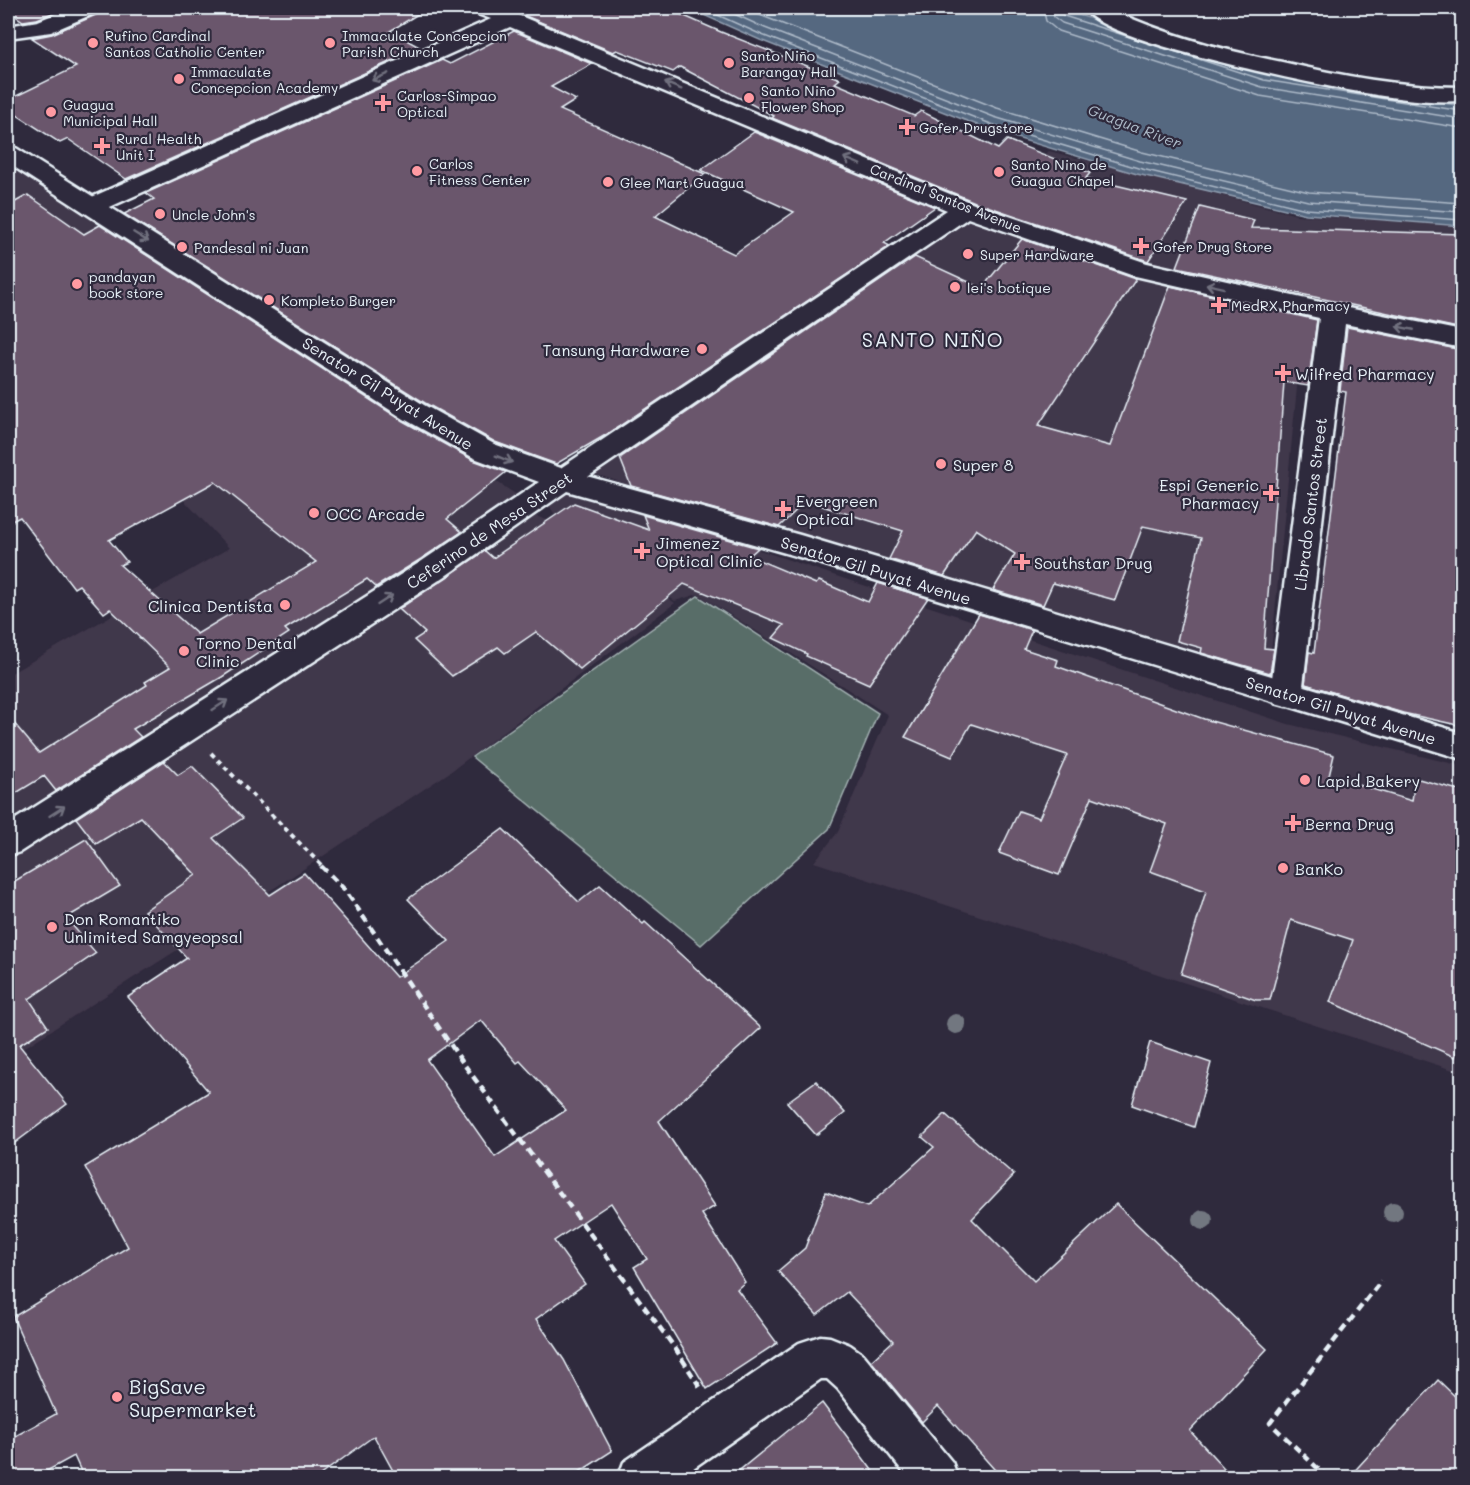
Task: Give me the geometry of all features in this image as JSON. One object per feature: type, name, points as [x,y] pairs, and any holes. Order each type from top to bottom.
[{"type":"street","points":[[8,32],[43,27],[87,8]]},
{"type":"street","name":"Cardinal Santos Avenue","points":[[483,8],[965,209],[1140,269],[1333,313],[1462,339]]},
{"type":"street","points":[[1096,9],[1176,43],[1251,62],[1348,84],[1406,93],[1462,94]]},
{"type":"street","points":[[92,206],[510,18]]},
{"type":"street","name":"Senator Gil Puyat Avenue","points":[[8,153],[451,434],[484,452],[563,480],[800,546],[1462,746]]},
{"type":"street","name":"Ceferino de Mesa Street","points":[[8,842],[433,569],[965,209]]},
{"type":"street","name":"Librado Santos Street","points":[[1286,694],[1333,313]]},
{"type":"street","points":[[640,1478],[814,1358],[825,1356],[844,1364],[854,1374],[936,1478]]},
{"type":"path","points":[[185,727],[345,890],[463,1063],[675,1348],[722,1420]]},
{"type":"path","points":[[1328,1478],[1270,1423],[1382,1281]]},
{"type":"shaded area","points":[[1049,151],[1297,215],[1462,226],[1462,334],[1114,260],[984,214]]},
{"type":"shaded area","points":[[8,164],[523,499],[8,829],[8,675],[229,548],[72,381],[72,341],[8,293]]},
{"type":"shaded area","points":[[966,214],[1109,262],[1304,316],[1268,683],[585,471]]},
{"type":"shaded area","points":[[564,484],[1288,724],[1462,766],[1462,1073],[814,862],[838,832],[888,715],[698,594],[675,601],[616,562],[558,520],[546,500]]},
{"type":"shaded area","points":[[535,516],[562,525],[675,603],[450,772],[293,876],[8,1058],[8,851]]},
{"type":"green space","points":[[698,596],[878,713],[829,829],[701,945],[472,757]]},
{"type":"water","name":"Guagua River","points":[[688,8],[1057,8],[1266,74],[1462,106],[1462,226],[1306,214],[1137,174],[990,130],[760,40]]},
{"type":"building","points":[[8,8],[65,8],[37,19],[23,21],[8,11]]},
{"type":"building","points":[[100,8],[428,8],[390,31],[421,48],[126,179],[68,139],[60,143],[8,109],[8,100],[76,67],[32,38],[52,34],[96,15]]},
{"type":"building","points":[[506,8],[666,8],[840,79],[835,83],[914,116],[921,111],[998,149],[1007,140],[1090,173],[1086,178],[1187,202],[1148,261],[975,202],[772,118],[774,116],[680,67],[673,72],[617,50],[613,52]]},
{"type":"building","points":[[514,31],[592,64],[551,87],[576,100],[560,110],[705,174],[655,216],[734,254],[794,212],[701,170],[754,132],[935,207],[884,243],[890,246],[609,433],[556,464],[495,442],[425,403],[124,214],[154,199],[146,193],[442,60],[450,64]]},
{"type":"building","points":[[28,195],[84,234],[100,225],[403,421],[473,460],[506,472],[447,519],[462,532],[421,559],[376,587],[367,579],[285,629],[289,633],[222,677],[133,729],[141,737],[56,791],[44,776],[8,798],[8,716],[39,753],[147,685],[145,682],[170,667],[110,609],[104,613],[79,585],[74,588],[20,517],[8,523],[8,206]],"holes":[[[215,482],[316,562],[197,634],[120,565],[127,562],[109,540]]]},
{"type":"building","points":[[1200,207],[1254,220],[1251,228],[1462,234],[1462,329],[1177,267]]},
{"type":"building","points":[[1022,239],[1136,279],[1038,426],[1110,446],[1170,286],[1317,320],[1308,386],[1284,382],[1264,648],[1274,649],[1270,673],[1201,653],[1202,648],[1177,641],[1201,538],[1143,526],[1115,600],[1053,583],[1043,605],[993,590],[1015,554],[976,529],[944,576],[889,559],[903,531],[806,501],[779,527],[631,486],[620,458],[915,257],[982,288]]},
{"type":"building","points":[[1347,327],[1462,350],[1462,726],[1403,713],[1305,684],[1309,652],[1314,653],[1346,392],[1340,391]]},
{"type":"building","points":[[574,503],[649,530],[643,515],[758,548],[749,556],[816,584],[819,581],[868,602],[878,583],[928,598],[869,684],[806,656],[807,654],[773,638],[784,625],[684,584],[580,669],[536,632],[505,653],[498,647],[452,676],[414,640],[425,633],[399,609],[485,551],[493,558]]},
{"type":"building","points":[[979,614],[1032,630],[1024,649],[1058,660],[1056,666],[1204,719],[1334,755],[1329,776],[1412,801],[1415,778],[1462,791],[1462,1034],[1455,1057],[1330,1002],[1353,940],[1291,920],[1270,1000],[1256,1000],[1181,974],[1206,891],[1150,871],[1167,824],[1092,797],[1059,875],[999,853],[1019,811],[1039,818],[1067,755],[971,724],[952,757],[905,737]]},
{"type":"building","points":[[164,761],[178,775],[192,766],[243,818],[213,838],[270,895],[304,873],[396,977],[449,941],[408,899],[503,829],[579,902],[600,885],[643,924],[645,922],[761,1028],[659,1121],[715,1206],[702,1214],[745,1282],[737,1289],[777,1343],[707,1389],[634,1267],[647,1259],[611,1203],[554,1241],[585,1284],[536,1319],[564,1360],[612,1451],[570,1478],[397,1478],[374,1436],[316,1478],[84,1478],[74,1456],[34,1478],[8,1478],[8,1440],[56,1414],[13,1317],[128,1247],[85,1167],[209,1092],[128,997],[187,958],[144,911],[196,875],[141,817],[96,844],[76,818]],"holes":[[[481,1020],[517,1063],[520,1061],[566,1110],[495,1157],[427,1060]]]},
{"type":"building","points":[[86,839],[120,886],[66,918],[96,953],[29,999],[48,1027],[19,1045],[67,1104],[8,1148],[8,885]]},
{"type":"building","points":[[1150,1042],[1211,1063],[1194,1127],[1132,1105]]},
{"type":"building","points":[[816,1081],[845,1113],[816,1135],[787,1102]]},
{"type":"building","points":[[945,1114],[1014,1175],[972,1219],[1034,1281],[1116,1204],[1267,1349],[1190,1431],[1233,1478],[1002,1478],[938,1406],[922,1422],[871,1361],[893,1341],[847,1292],[817,1315],[778,1271],[805,1248],[826,1192],[867,1207],[934,1147],[922,1137]]},
{"type":"building","points":[[1438,1380],[1462,1403],[1462,1478],[1348,1478]]},
{"type":"building","points":[[822,1403],[878,1478],[730,1478]]},
{"type":"place","name":"Rufino Cardinal Santos Catholic Center","points":[[93,43]]},
{"type":"place","name":"Immaculate Concepcion Parish Church","points":[[330,43]]},
{"type":"place","name":"Santo Niño Barangay Hall","points":[[729,63]]},
{"type":"place","name":"Immaculate Concepcion Academy","points":[[179,79]]},
{"type":"place","name":"Santo Niño Flower Shop","points":[[749,98]]},
{"type":"place","name":"Carlos-Simpao Optical","points":[[383,103]]},
{"type":"place","name":"Guagua Municipal Hall","points":[[51,112]]},
{"type":"place","name":"Gofer Drugstore","points":[[907,127]]},
{"type":"place","name":"Rural Health Unit I","points":[[102,146]]},
{"type":"place","name":"Carlos Fitness Center","points":[[417,171]]},
{"type":"place","name":"Santo Nino de Guagua Chapel","points":[[999,172]]},
{"type":"place","name":"Glee Mart Guagua","points":[[608,182]]},
{"type":"place","name":"Uncle John's","points":[[160,214]]},
{"type":"place","name":"Gofer Drug Store","points":[[1141,246]]},
{"type":"place","name":"Pandesal ni Juan","points":[[182,247]]},
{"type":"place","name":"Super Hardware","points":[[968,254]]},
{"type":"place","name":"pandayan book store","points":[[77,284]]},
{"type":"place","name":"lei's botique","points":[[955,287]]},
{"type":"place","name":"Kompleto Burger","points":[[269,300]]},
{"type":"place","name":"MedRX Pharmacy","points":[[1219,305]]},
{"type":"place","name":"Tansung Hardware","points":[[702,349]]},
{"type":"place","name":"Wilfred Pharmacy","points":[[1283,373]]},
{"type":"place","name":"Super 8","points":[[941,464]]},
{"type":"place","name":"Espi Generic Pharmacy","points":[[1271,493]]},
{"type":"place","name":"Evergreen Optical","points":[[783,509]]},
{"type":"place","name":"OCC Arcade","points":[[314,513]]},
{"type":"place","name":"Jimenez Optical Clinic","points":[[642,551]]},
{"type":"place","name":"Southstar Drug","points":[[1022,562]]},
{"type":"place","name":"Clinica Dentista","points":[[285,605]]},
{"type":"place","name":"Torno Dental Clinic","points":[[184,651]]},
{"type":"place","name":"Lapid Bakery","points":[[1305,780]]},
{"type":"place","name":"Berna Drug","points":[[1293,823]]},
{"type":"place","name":"BanKo","points":[[1283,868]]},
{"type":"place","name":"Don Romantiko Unlimited Samgyeopsal","points":[[52,927]]},
{"type":"place","name":"BigSave Supermarket","points":[[117,1397]]},
{"type":"district","name":"SANTO NIÑO","points":[[933,339]]}]
